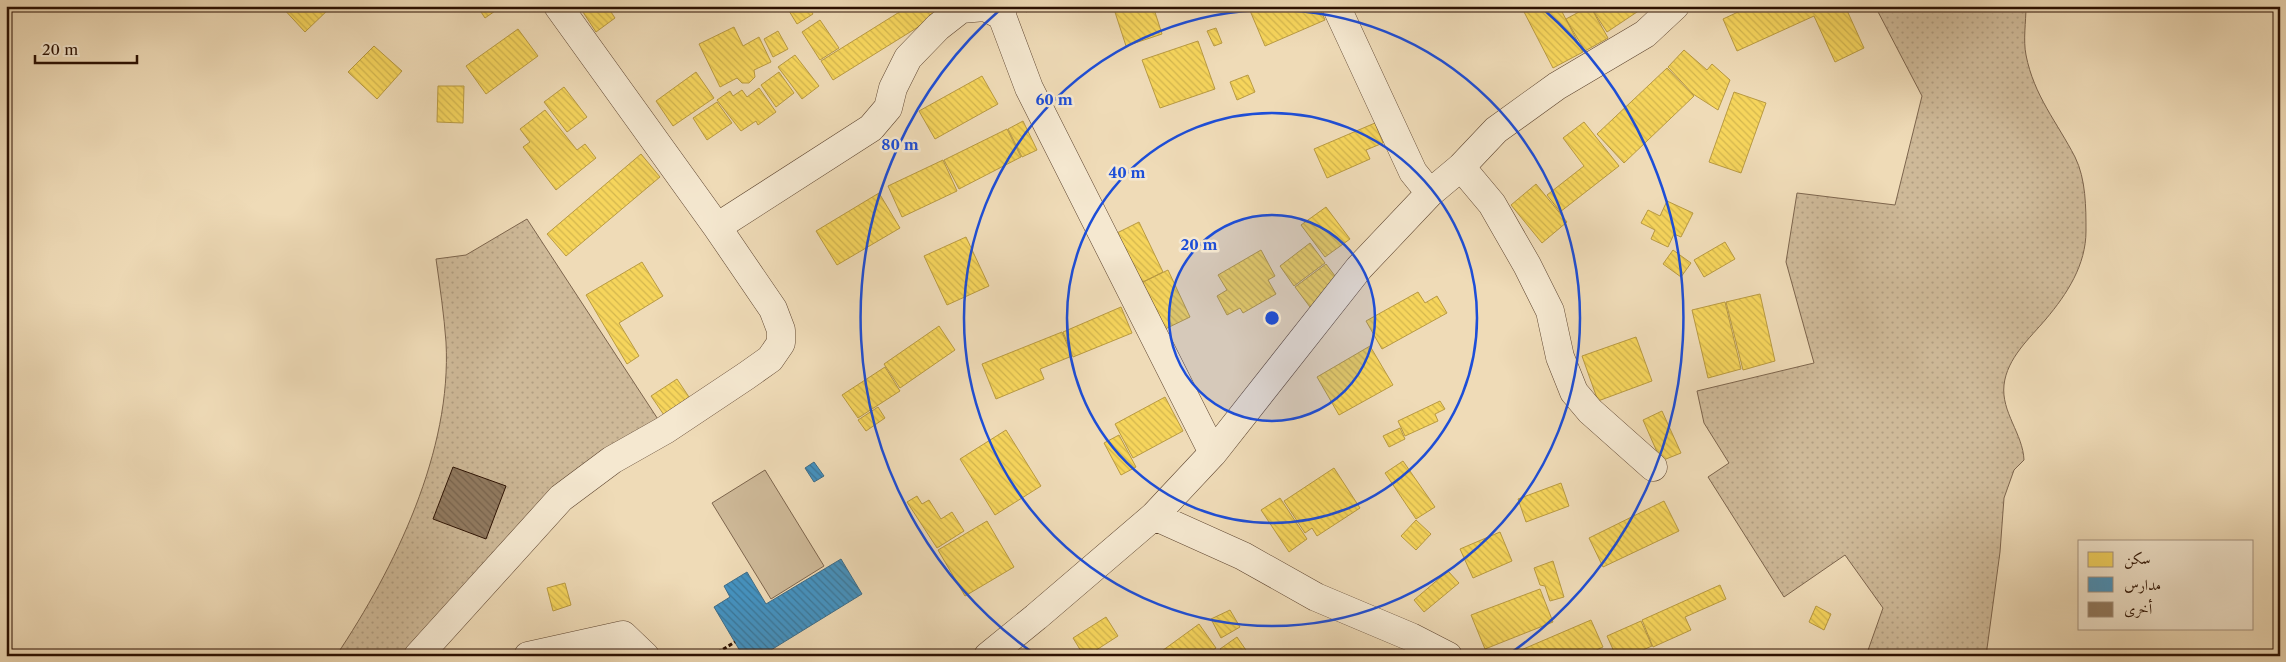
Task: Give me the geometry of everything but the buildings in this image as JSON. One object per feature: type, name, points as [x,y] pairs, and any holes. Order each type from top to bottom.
[{"type":"street","points":[[418,656],[561,498],[612,460],[666,430],[746,376],[770,359],[781,343],[781,330],[773,309],[717,227],[558,6]]},
{"type":"street","points":[[1336,6],[1413,172],[1430,193]]},
{"type":"street","points":[[996,653],[1154,516],[1213,453],[1360,268],[1430,193],[1461,167],[1496,130],[1557,86],[1645,34],[1675,6]]},
{"type":"street","points":[[717,227],[870,128],[888,108],[894,88],[908,58],[938,27],[960,9],[984,7],[1002,11],[1029,88],[1213,453]]},
{"type":"street","points":[[1461,167],[1492,204],[1527,265],[1550,311],[1560,357],[1574,392],[1590,411],[1653,467]]},
{"type":"street","points":[[1154,516],[1243,556],[1316,597],[1411,637],[1448,656]]},
{"type":"street","points":[[532,655],[623,634],[645,656]]},
{"type":"path","points":[[712,656],[735,642]]},
{"type":"shaded area","points":[[1875,6],[2026,6],[2026,55],[2034,83],[2075,157],[2083,184],[2086,231],[2083,256],[2079,267],[2061,299],[2014,357],[2006,375],[2004,395],[2023,450],[2024,460],[2014,470],[2004,498],[2000,552],[1986,656],[1866,656],[1883,608],[1845,555],[1784,597],[1708,477],[1729,463],[1704,423],[1697,391],[1814,363],[1786,262],[1797,193],[1895,205],[1922,96]]},
{"type":"shaded area","points":[[527,219],[665,430],[612,460],[418,656],[336,656],[358,622],[398,547],[415,507],[440,425],[445,383],[446,342],[436,259],[466,255]]},
{"type":"shaded area","points":[[765,470],[824,566],[771,599],[712,503]]}]
